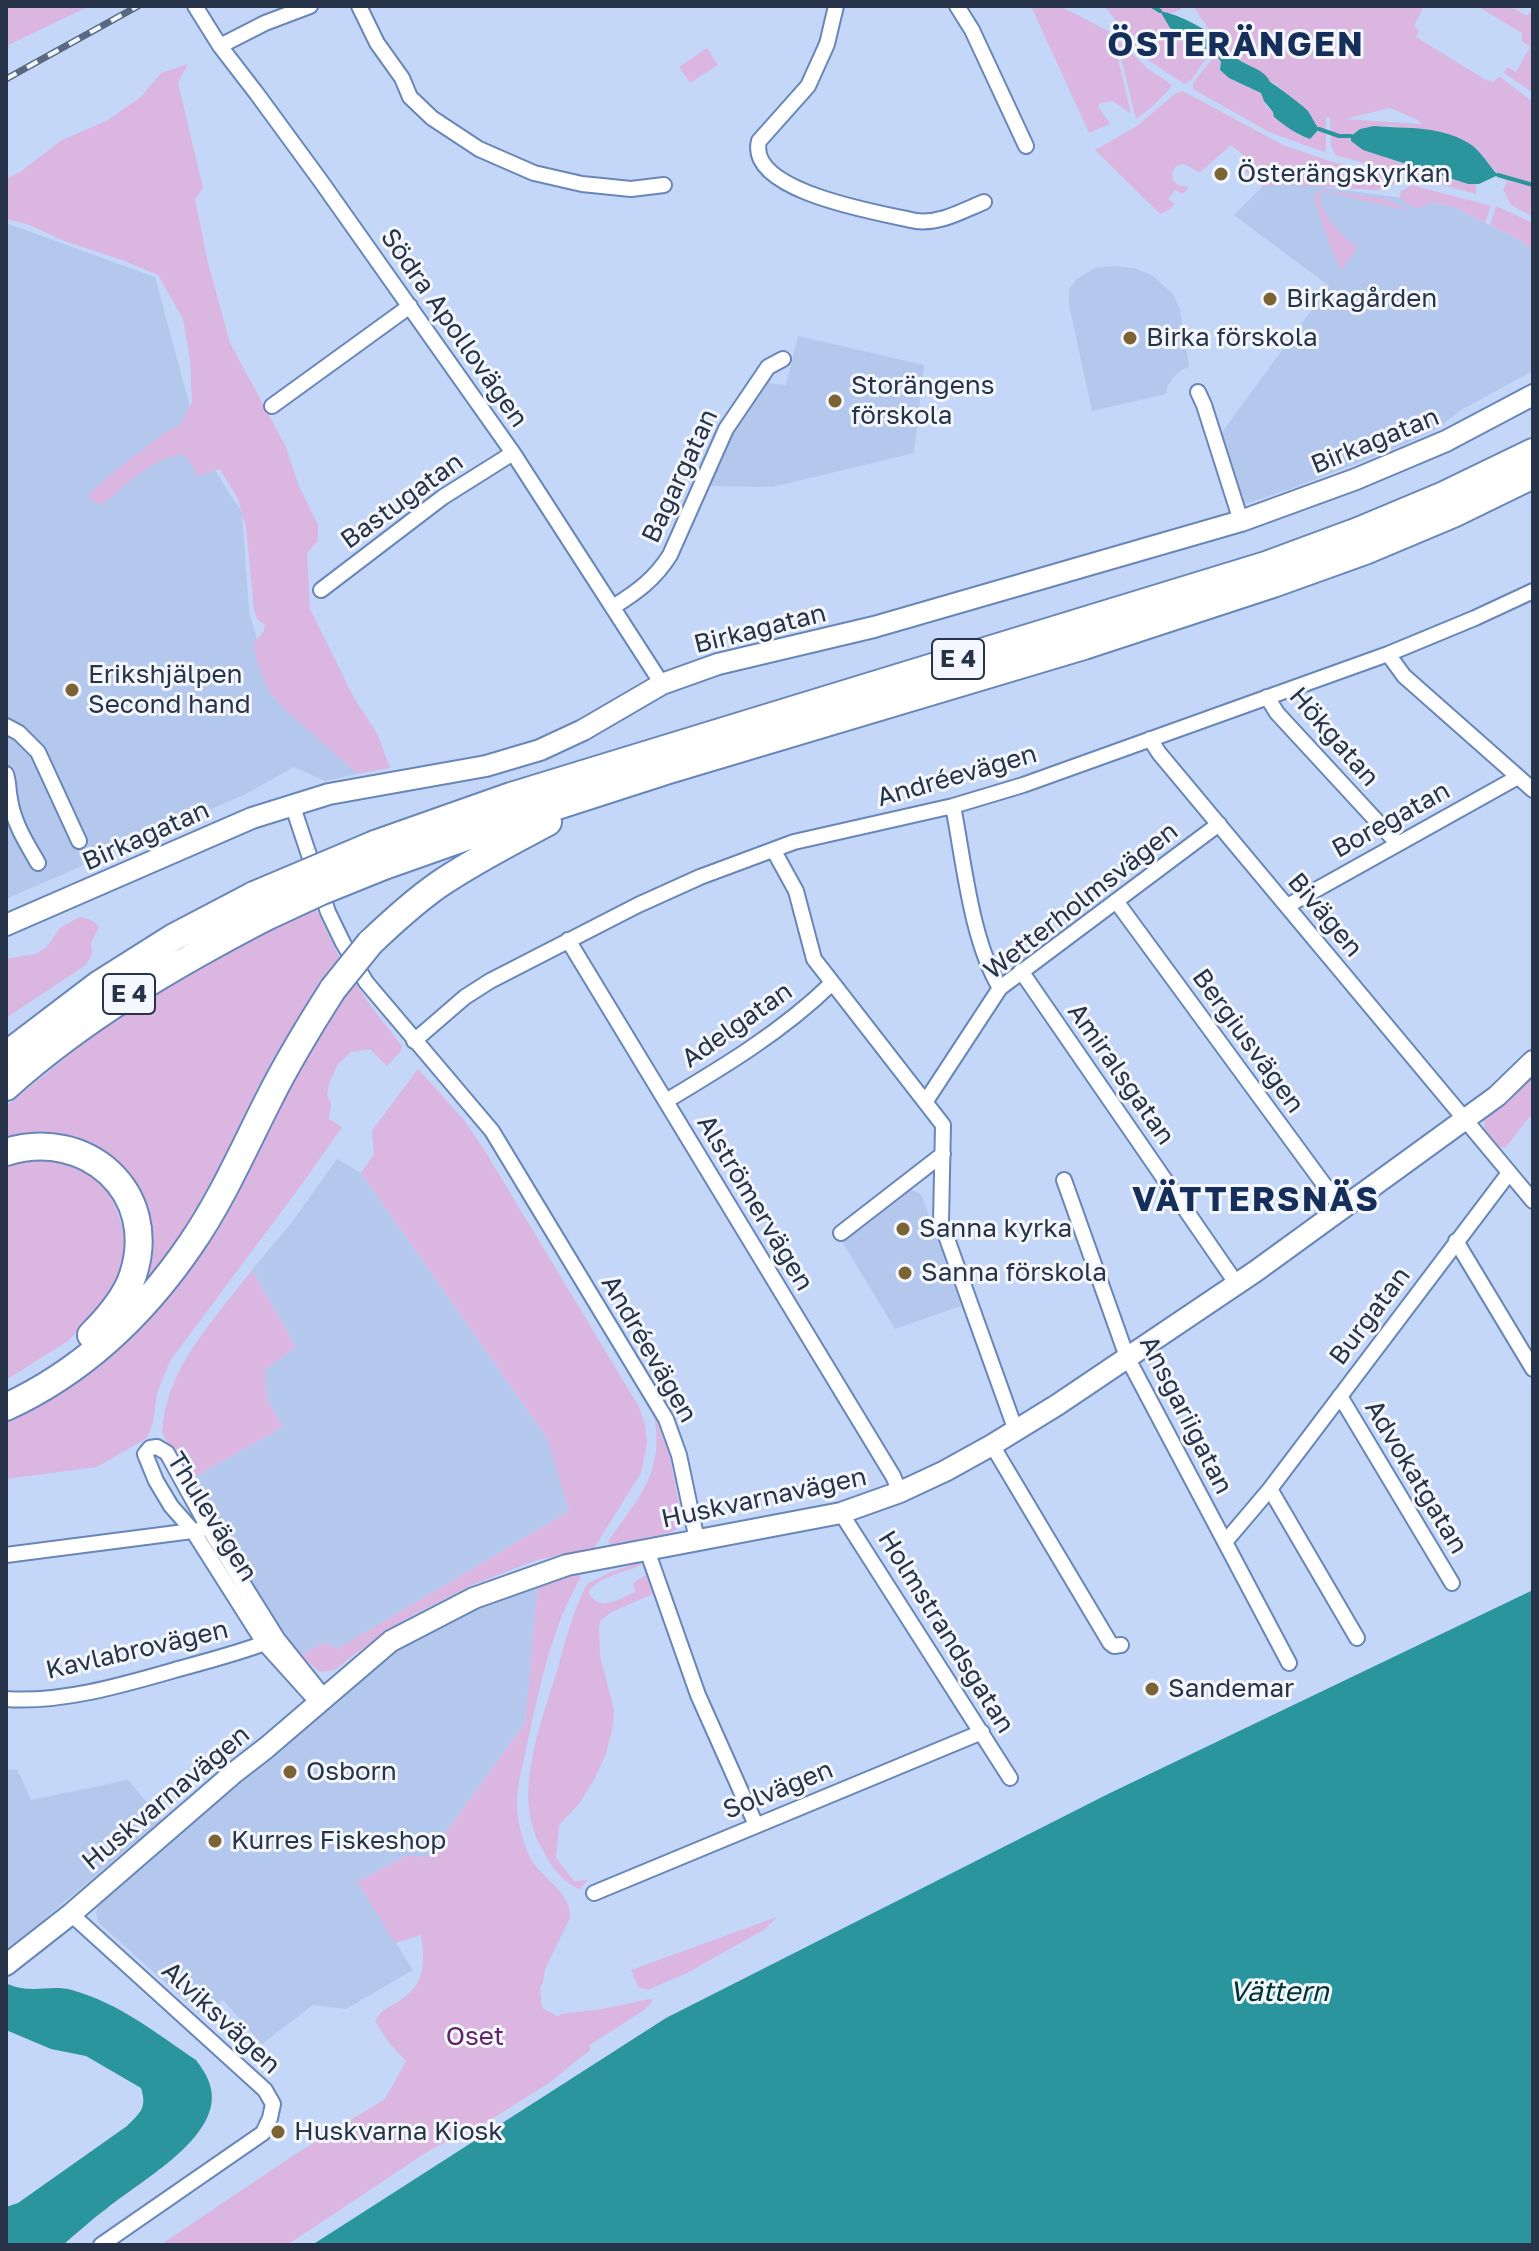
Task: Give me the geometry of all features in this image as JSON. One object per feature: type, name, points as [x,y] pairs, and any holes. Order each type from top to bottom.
[{"type":"highway","name":"E 4","points":[[6,1055],[98,985],[174,937],[259,906],[322,891],[380,855],[511,796],[1266,565],[1444,495],[1533,452]]},
{"type":"highway","name":"E 4","points":[[380,855],[517,819],[669,770],[1084,646],[1273,584],[1365,551],[1453,514],[1533,475]]},
{"type":"highway","points":[[6,1407],[55,1381],[96,1351],[159,1287],[192,1244],[300,1041],[333,989],[370,943],[438,885],[482,858],[566,813],[669,770]]},
{"type":"highway","name":"E 4","points":[[6,1087],[111,1006],[186,959],[259,906]]},
{"type":"highway","points":[[6,1152],[35,1145],[61,1147],[83,1154],[103,1166],[130,1201],[137,1225],[138,1250],[133,1275],[122,1298],[105,1320],[65,1356],[6,1393]]},
{"type":"street","name":"Södra Apollovägen","points":[[195,6],[220,46],[513,453],[662,684]]},
{"type":"street","points":[[220,46],[265,23],[310,6]]},
{"type":"street","points":[[359,6],[410,97],[432,118],[479,149],[534,173],[582,184],[631,189],[664,185]]},
{"type":"street","points":[[836,6],[827,44],[808,86],[759,141],[759,158],[778,178],[798,189],[916,221],[942,220],[984,202]]},
{"type":"street","points":[[957,6],[972,30],[1026,146]]},
{"type":"street","points":[[272,406],[410,306]]},
{"type":"street","name":"Bagargatan","points":[[613,607],[645,586],[660,571],[726,429],[768,367],[783,359]]},
{"type":"street","points":[[1198,392],[1241,521]]},
{"type":"street","name":"Birkagatan","points":[[6,925],[252,818],[292,804],[329,794],[486,766],[540,750],[583,730],[662,684],[727,661],[874,627],[1241,521],[1356,479],[1446,441],[1533,395]]},
{"type":"street","name":"Bastugatan","points":[[321,590],[443,497],[513,453]]},
{"type":"street","name":"Andréevägen","points":[[414,1041],[465,997],[568,940],[700,877],[794,842],[953,806],[1023,785],[1388,654],[1533,591]]},
{"type":"street","points":[[1388,654],[1404,676],[1533,790]]},
{"type":"street","name":"Hökgatan","points":[[1267,697],[1277,713],[1397,843]]},
{"type":"street","points":[[6,726],[19,733],[38,752],[79,841]]},
{"type":"street","name":"Bivägen","points":[[1150,739],[1533,1201]]},
{"type":"street","points":[[6,774],[8,804],[38,863]]},
{"type":"street","name":"Boregatan","points":[[1287,906],[1518,777]]},
{"type":"street","name":"Andréevägen","points":[[292,804],[328,912],[366,982],[492,1131],[666,1419],[679,1455],[697,1540]]},
{"type":"street","points":[[953,806],[975,919],[990,970],[1000,988]]},
{"type":"street","name":"Wetterholmsvägen","points":[[926,1101],[1000,988],[1219,824]]},
{"type":"street","points":[[774,851],[796,891],[814,959],[943,1125],[941,1222],[1016,1431]]},
{"type":"street","name":"Bergiusvägen","points":[[1116,901],[1342,1209]]},
{"type":"street","name":"Alströmervägen","points":[[568,940],[900,1492]]},
{"type":"street","name":"Amiralsgatan","points":[[1021,971],[1236,1283]]},
{"type":"street","name":"Adelgatan","points":[[666,1101],[732,1061],[810,1004],[831,984]]},
{"type":"street","name":"Huskvarnavägen","points":[[10,1962],[71,1914],[391,1641],[474,1598],[567,1565],[841,1513],[900,1492],[945,1471],[1016,1431],[1236,1283],[1464,1121],[1497,1096],[1533,1061]]},
{"type":"street","points":[[841,1233],[943,1154]]},
{"type":"street","name":"Burgatan","points":[[1225,1542],[1270,1489],[1509,1173]]},
{"type":"street","name":"Ansgariigatan","points":[[1064,1180],[1127,1357],[1289,1663]]},
{"type":"street","points":[[1456,1241],[1533,1369]]},
{"type":"street","name":"Advokatgatan","points":[[1340,1396],[1452,1583]]},
{"type":"street","points":[[992,1445],[1110,1643],[1121,1645]]},
{"type":"street","name":"Thulevägen","points":[[271,1641],[167,1453],[157,1447],[150,1448],[145,1454],[171,1506],[193,1531],[271,1641],[322,1701]]},
{"type":"street","points":[[1270,1489],[1357,1638]]},
{"type":"street","name":"Holmstrandsgatan","points":[[841,1513],[1010,1778]]},
{"type":"street","points":[[6,1555],[209,1529]]},
{"type":"street","points":[[647,1550],[698,1695],[756,1825]]},
{"type":"street","name":"Kavlabrovägen","points":[[6,1699],[81,1693],[149,1678],[271,1641]]},
{"type":"street","name":"Solvägen","points":[[594,1893],[982,1732]]},
{"type":"street","name":"Alviksvägen","points":[[71,1914],[265,2090],[273,2104],[273,2112],[263,2133],[101,2245]]},
{"type":"shaded area","points":[[1281,181],[1456,208],[1519,240],[1533,251],[1533,371],[1461,410],[1438,428],[1401,446],[1230,509],[1212,446],[1329,286],[1234,215],[1266,183]]},
{"type":"shaded area","points":[[6,223],[155,277],[201,448],[242,513],[249,611],[273,697],[358,774],[325,781],[294,767],[246,794],[6,899]]},
{"type":"shaded area","name":"Birka förskola","points":[[1095,268],[1134,268],[1153,276],[1173,294],[1180,309],[1189,367],[1173,378],[1166,394],[1092,411],[1069,305],[1069,289],[1077,279]]},
{"type":"shaded area","name":"Storängens förskola","points":[[798,336],[924,365],[914,453],[772,487],[708,486],[741,416],[767,377],[771,378],[770,383],[786,385]]},
{"type":"shaded area","points":[[337,1159],[361,1173],[547,1438],[569,1511],[337,1649],[325,1642],[300,1655],[268,1611],[189,1480],[283,1427],[267,1399],[265,1370],[296,1347],[252,1270],[292,1222]]},
{"type":"shaded area","name":"Sanna förskola","points":[[907,1188],[921,1194],[961,1306],[895,1329],[841,1240]]},
{"type":"shaded area","points":[[538,1583],[525,1723],[428,1857],[407,1855],[357,1882],[413,1970],[346,2009],[313,2005],[262,2044],[223,2000],[203,2017],[98,1922],[96,1913],[100,1903],[393,1652],[450,1618]]},
{"type":"shaded area","points":[[17,1769],[31,1800],[128,1780],[162,1820],[6,1951],[6,1770]]},
{"type":"green space","points":[[6,6],[90,6],[6,46]]},
{"type":"green space","points":[[1031,6],[1060,6],[1112,33],[1131,114],[1113,101],[1100,103],[1098,106],[1110,124],[1089,133]]},
{"type":"green space","points":[[1104,6],[1186,6],[1173,13],[1161,12],[1170,28],[1210,53],[1192,79],[1184,84],[1148,60]]},
{"type":"green space","points":[[1193,6],[1424,6],[1414,26],[1419,30],[1416,37],[1486,80],[1494,82],[1499,76],[1533,102],[1533,217],[1511,205],[1503,189],[1507,182],[1476,148],[1429,133],[1395,127],[1378,126],[1351,136],[1351,141],[1410,167],[1476,184],[1476,194],[1335,155],[1331,146],[1330,118],[1326,117],[1324,152],[1269,132],[1193,89],[1193,83],[1216,54],[1221,62],[1220,70],[1229,78],[1261,93],[1274,117],[1310,139],[1308,111],[1275,83],[1235,57],[1225,44],[1215,38]],"holes":[[[1390,108],[1422,124],[1345,119]]]},
{"type":"green space","points":[[1477,6],[1510,6],[1527,16],[1533,8],[1533,93],[1504,73],[1507,67],[1516,72],[1530,47],[1522,41],[1522,33]]},
{"type":"green space","points":[[1116,38],[1149,70],[1172,86],[1136,119]]},
{"type":"green space","points":[[707,48],[718,65],[690,83],[679,67]]},
{"type":"green space","points":[[188,64],[178,83],[203,188],[195,199],[208,263],[230,343],[285,445],[299,486],[318,525],[318,541],[307,553],[310,609],[354,698],[377,733],[390,768],[358,774],[283,708],[268,690],[253,643],[264,631],[265,625],[257,619],[254,610],[246,528],[238,499],[220,469],[198,476],[184,454],[172,456],[140,473],[102,505],[88,495],[163,434],[180,425],[192,402],[190,360],[183,319],[158,275],[64,241],[30,225],[6,219],[6,179],[62,140],[106,121],[141,97],[161,73]]},
{"type":"green space","points":[[1183,91],[1283,145],[1397,180],[1390,187],[1375,190],[1282,184],[1263,187],[1240,167],[1245,156],[1231,145],[1202,171],[1184,164],[1176,166],[1173,180],[1178,185],[1188,187],[1187,190],[1182,194],[1175,190],[1168,199],[1175,204],[1160,214],[1095,150],[1137,126],[1176,93]]},
{"type":"green space","points":[[1412,185],[1491,206],[1485,223],[1456,208],[1432,202],[1418,209],[1407,204],[1400,197],[1401,191]]},
{"type":"green space","points":[[1320,190],[1387,199],[1410,211],[1326,192],[1320,194],[1328,218],[1358,248],[1341,270],[1314,197]]},
{"type":"green space","points":[[1496,206],[1533,223],[1533,251],[1490,225]]},
{"type":"green space","points":[[315,906],[340,959],[295,1025],[193,1223],[152,1283],[121,1319],[48,1378],[6,1400],[6,1396],[51,1373],[121,1310],[139,1278],[146,1256],[144,1215],[125,1180],[112,1166],[79,1146],[31,1140],[6,1146],[6,1106],[115,1018],[174,980]]},
{"type":"green space","points":[[79,917],[99,927],[86,965],[6,1018],[6,959],[35,954],[46,948],[60,928]]},
{"type":"green space","points":[[352,978],[402,1046],[401,1051],[387,1066],[370,1049],[351,1052],[338,1064],[327,1095],[331,1103],[329,1119],[342,1127],[170,1361],[157,1393],[147,1438],[97,1467],[6,1479],[6,1422],[44,1404],[101,1362],[149,1320],[184,1275],[296,1068]]},
{"type":"green space","points":[[418,1069],[464,1120],[485,1151],[639,1407],[647,1443],[641,1473],[594,1548],[537,1560],[472,1585],[413,1615],[335,1670],[320,1672],[300,1655],[325,1642],[337,1649],[569,1511],[547,1438],[361,1173],[374,1154],[372,1131]]},
{"type":"green space","points":[[1533,1077],[1533,1113],[1505,1148],[1499,1147],[1484,1128],[1484,1119],[1510,1100]]},
{"type":"green space","points":[[50,1157],[73,1163],[103,1181],[110,1191],[125,1235],[126,1258],[105,1301],[68,1341],[6,1380],[6,1165]]},
{"type":"green space","points":[[252,1270],[296,1347],[265,1370],[267,1399],[283,1427],[189,1480],[162,1433],[165,1409],[172,1387],[194,1346]]},
{"type":"green space","points":[[654,1415],[669,1454],[682,1519],[677,1529],[669,1533],[610,1545],[609,1540],[639,1497],[653,1468],[656,1453]]},
{"type":"green space","points":[[637,1563],[644,1564],[606,1578],[588,1592],[597,1602],[609,1603],[635,1592],[633,1583],[649,1573],[655,1593],[612,1612],[601,1620],[599,1627],[600,1656],[614,1709],[613,1725],[606,1754],[594,1780],[579,1804],[559,1825],[556,1858],[574,1881],[588,1880],[580,1889],[569,1884],[556,1871],[535,1835],[529,1810],[530,1770],[566,1638],[587,1584]]},
{"type":"green space","name":"Oset","points":[[580,1573],[580,1579],[561,1618],[541,1685],[517,1798],[519,1823],[528,1853],[539,1870],[560,1891],[569,1908],[570,1918],[545,1969],[540,1987],[542,2008],[559,2017],[560,2014],[653,2001],[590,2045],[590,2050],[549,2083],[490,2120],[430,2150],[287,2245],[160,2245],[297,2153],[385,2099],[406,2061],[375,2021],[383,2011],[408,1994],[419,1980],[423,1964],[421,1935],[395,1943],[357,1882],[407,1855],[428,1857],[525,1723],[538,1583]]},
{"type":"green space","points":[[777,1917],[765,1929],[689,1972],[648,1990],[638,1987],[631,1970]]},
{"type":"water","points":[[1160,11],[1193,23],[1222,42],[1235,57],[1263,73],[1270,82],[1306,109],[1319,129],[1310,139],[1282,124],[1274,117],[1261,93],[1229,78],[1220,70],[1221,62],[1216,54],[1170,28]]},
{"type":"water","points":[[1374,126],[1450,134],[1473,146],[1498,175],[1479,184],[1468,184],[1363,150],[1351,141],[1351,136],[1360,129]]},
{"type":"water","name":"Vättern","points":[[1533,1590],[1533,2245],[312,2245],[666,2018],[1108,1794]]},
{"type":"water","points":[[6,1983],[31,1989],[72,1990],[106,2003],[196,2060],[211,2087],[211,2106],[205,2121],[182,2150],[63,2245],[6,2245],[6,2207],[18,2203],[127,2126],[142,2109],[143,2095],[141,2088],[86,2056],[51,2049],[6,2030]]},
{"type":"waterway","points":[[1152,6],[1160,11]]},
{"type":"waterway","points":[[1319,129],[1339,136],[1351,136]]},
{"type":"waterway","points":[[1498,175],[1533,185]]},
{"type":"railway","points":[[6,79],[138,6]]},
{"type":"place","name":"Österängskyrkan","points":[[1221,174]]},
{"type":"place","name":"Birkagården","points":[[1270,299]]},
{"type":"place","name":"Birka förskola","points":[[1130,338]]},
{"type":"place","name":"Storängens förskola","points":[[835,401]]},
{"type":"place","name":"Erikshjälpen Second hand","points":[[72,690]]},
{"type":"place","name":"Sanna kyrka","points":[[903,1229]]},
{"type":"place","name":"Sanna förskola","points":[[905,1273]]},
{"type":"place","name":"Sandemar","points":[[1152,1689]]},
{"type":"place","name":"Osborn","points":[[290,1772]]},
{"type":"place","name":"Kurres Fiskeshop","points":[[215,1841]]},
{"type":"place","name":"Huskvarna Kiosk","points":[[278,2132]]},
{"type":"district","name":"ÖSTERÄNGEN","points":[[1236,45]]},
{"type":"district","name":"VÄTTERSNÄS","points":[[1256,1200]]}]
